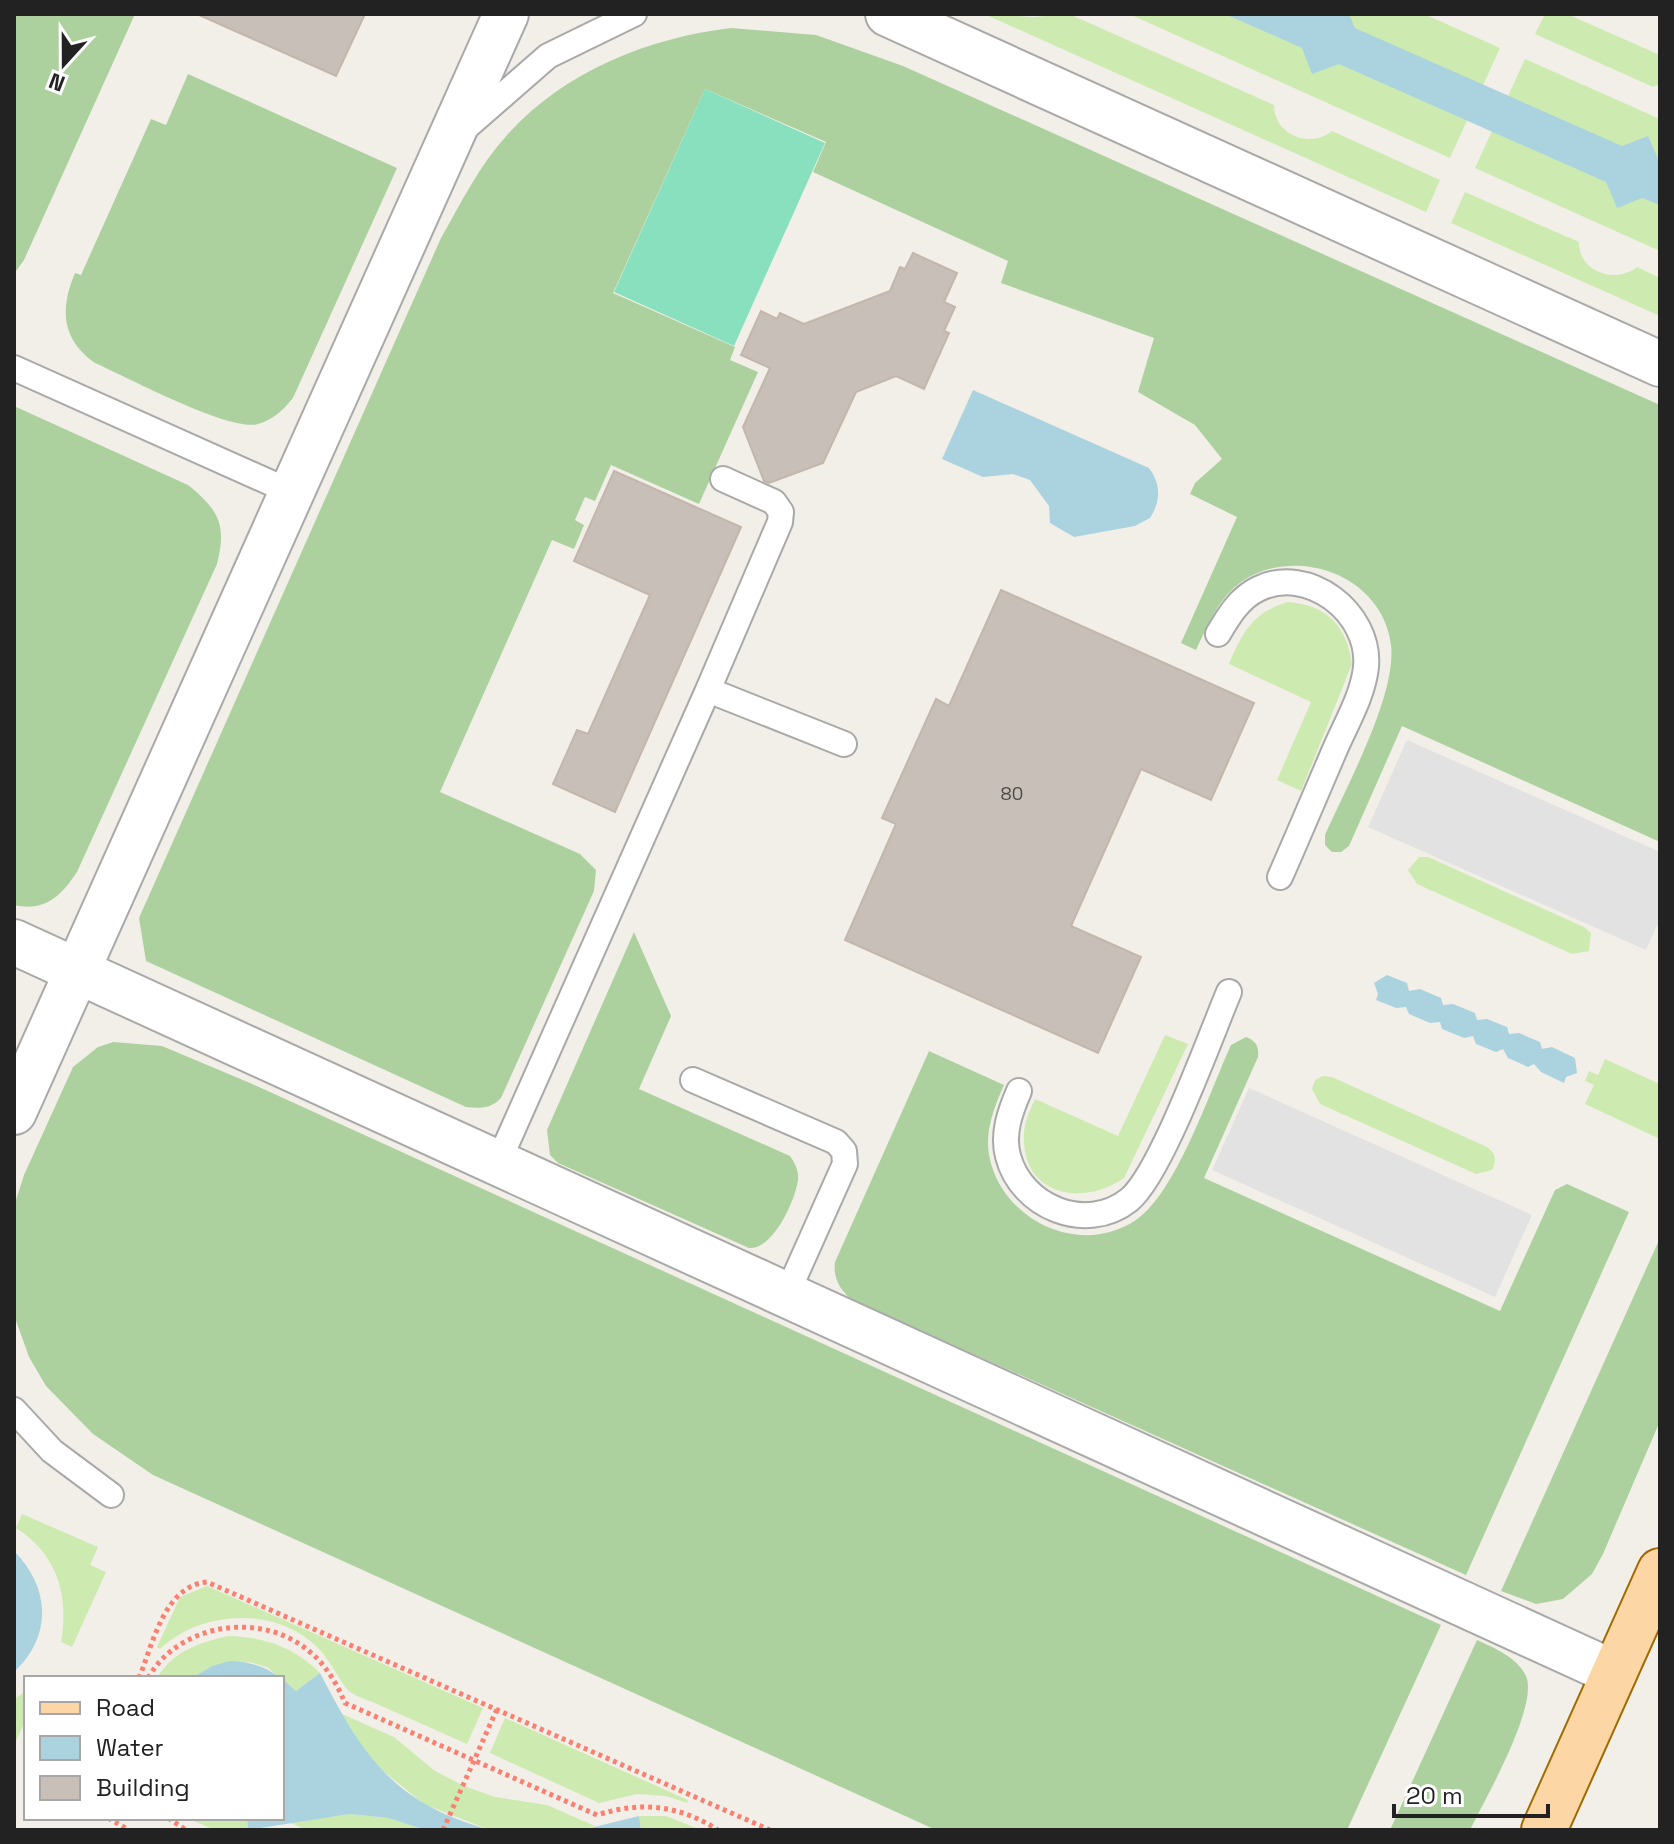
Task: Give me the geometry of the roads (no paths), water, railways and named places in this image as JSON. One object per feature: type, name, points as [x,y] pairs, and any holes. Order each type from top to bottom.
[{"type":"main road","points":[[1544,1830],[1660,1571]]},
{"type":"street","points":[[14,1112],[506,14]]},
{"type":"street","points":[[888,14],[1660,364]]},
{"type":"street","points":[[14,942],[1614,1673]]},
{"type":"lane","points":[[449,143],[548,56],[634,14]]},
{"type":"lane","points":[[14,368],[291,492]]},
{"type":"lane","points":[[497,1165],[780,522],[781,512],[774,502],[723,479]]},
{"type":"lane","points":[[1218,634],[1230,614],[1253,591],[1274,583],[1289,583],[1323,592],[1345,608],[1358,625],[1366,648],[1360,692],[1280,877]]},
{"type":"lane","points":[[708,690],[844,744]]},
{"type":"lane","points":[[1019,1091],[1006,1131],[1007,1154],[1016,1176],[1030,1194],[1062,1213],[1086,1215],[1109,1211],[1129,1199],[1156,1163],[1229,992]]},
{"type":"lane","points":[[693,1080],[836,1142],[844,1151],[845,1164],[786,1296]]},
{"type":"lane","points":[[14,1410],[52,1451],[111,1495]]},
{"type":"water","points":[[1225,14],[1349,14],[1355,28],[1622,146],[1648,136],[1660,163],[1660,205],[1642,198],[1617,208],[1606,182],[1339,64],[1312,74],[1302,48]]},
{"type":"water","points":[[973,390],[1149,468],[1156,480],[1158,493],[1150,518],[1135,526],[1074,537],[1050,523],[1049,506],[1030,480],[1013,474],[983,477],[942,459]]},
{"type":"water","points":[[1387,975],[1407,983],[1409,991],[1420,989],[1441,998],[1443,1005],[1453,1004],[1475,1013],[1477,1020],[1487,1019],[1507,1027],[1509,1034],[1519,1033],[1540,1042],[1542,1049],[1552,1047],[1575,1058],[1577,1073],[1566,1077],[1564,1083],[1541,1072],[1534,1064],[1528,1067],[1508,1058],[1503,1049],[1496,1052],[1476,1044],[1473,1036],[1464,1038],[1442,1029],[1440,1022],[1430,1023],[1409,1014],[1406,1007],[1396,1008],[1376,1000],[1378,994],[1374,983]]},
{"type":"water","points":[[14,1551],[35,1580],[42,1612],[36,1643],[14,1672]]},
{"type":"water","points":[[230,1661],[250,1663],[278,1676],[195,1676],[212,1666]]},
{"type":"water","points":[[320,1673],[351,1729],[385,1773],[405,1791],[429,1806],[490,1830],[426,1830],[388,1818],[350,1814],[248,1830],[247,1820],[284,1820],[284,1681],[296,1691]]},
{"type":"water","points":[[639,1816],[641,1830],[582,1830]]}]
